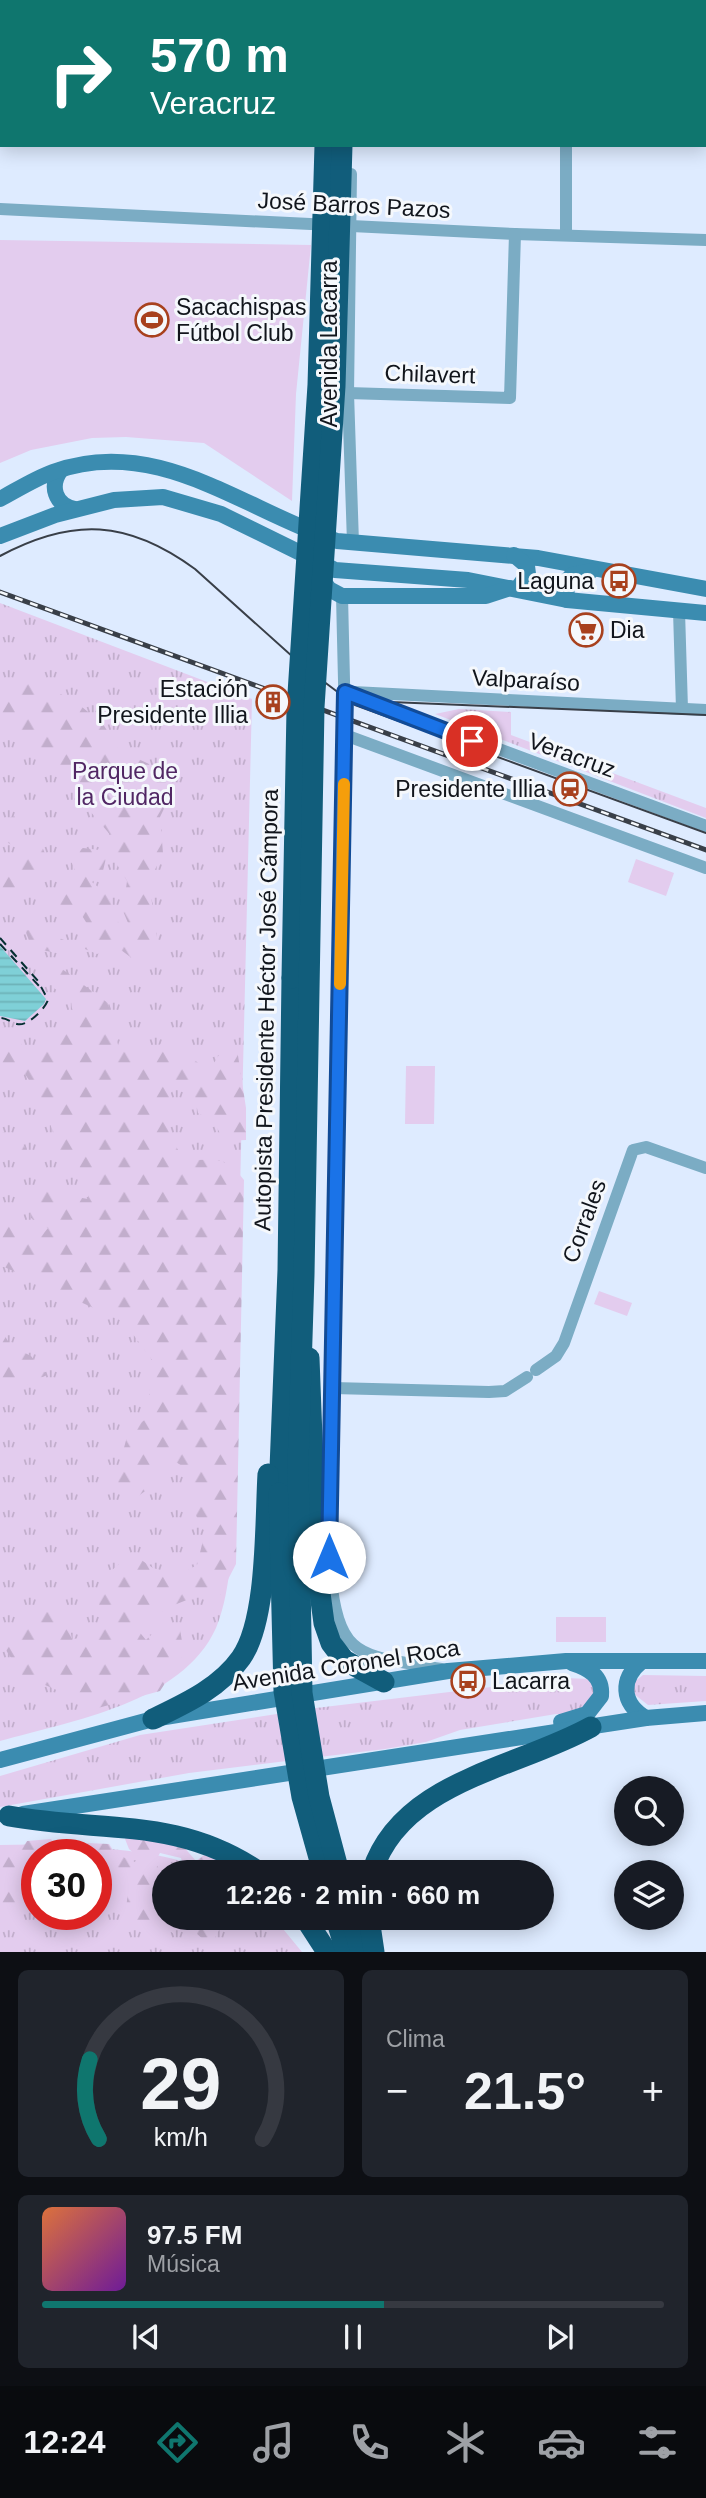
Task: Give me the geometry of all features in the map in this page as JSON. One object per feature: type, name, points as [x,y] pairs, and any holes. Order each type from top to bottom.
[{"type":"highway","name":"Autopista Presidente Héctor José Cámpora","points":[[325,147],[318,385],[297,709],[296,1273],[302,1693],[319,1797],[336,1860]]},
{"type":"highway","name":"Autopista Presidente Héctor José Cámpora","points":[[320,1860],[302,1797],[284,1691],[279,1493],[296,1273],[314,707],[335,386],[342,147]]},
{"type":"highway","points":[[153,1719],[209,1688],[241,1658],[256,1624],[278,1334],[296,1273]]},
{"type":"highway","points":[[296,1273],[313,1422],[317,1570],[324,1623],[331,1643],[344,1660],[384,1682]]},
{"type":"highway","points":[[378,1860],[389,1835],[400,1822],[432,1797],[548,1749],[591,1727]]},
{"type":"highway","points":[[5,1817],[167,1832],[225,1851],[240,1860]]},
{"type":"highway","points":[[313,1930],[327,1952]]},
{"type":"highway","points":[[350,1930],[361,1952]]},
{"type":"highway","points":[[351,1930],[374,1952]]},
{"type":"main road","points":[[0,499],[61,470],[115,463],[155,465],[211,485],[312,532],[353,543],[514,555],[706,589]]},
{"type":"main road","points":[[61,470],[55,482],[56,496],[65,506],[75,509]]},
{"type":"main road","points":[[0,536],[75,509],[137,497],[172,499],[221,514],[312,561],[348,572],[438,576],[567,600],[706,613]]},
{"type":"main road","points":[[312,561],[329,589],[342,596],[486,596],[513,588],[528,574],[527,566],[514,555]]},
{"type":"main road","points":[[567,600],[566,582],[572,575],[601,570]]},
{"type":"main road","points":[[452,1750],[471,1737],[571,1720],[593,1710],[601,1696],[598,1678],[586,1668],[566,1661]]},
{"type":"main road","name":"Avenida Coronel Roca","points":[[0,1760],[153,1719],[448,1671],[566,1661],[706,1661]]},
{"type":"main road","points":[[642,1661],[627,1679],[626,1695],[633,1708],[646,1718]]},
{"type":"main road","points":[[5,1817],[646,1718],[706,1713]]},
{"type":"street","name":"Avenida Lacarra","points":[[352,147],[348,393],[353,543]]},
{"type":"street","points":[[566,147],[566,234]]},
{"type":"street","name":"José Barros Pazos","points":[[0,209],[515,234],[706,240]]},
{"type":"street","name":"Chilavert","points":[[348,393],[510,398],[515,234]]},
{"type":"street","points":[[342,596],[345,735],[329,1542],[333,1599],[340,1629],[347,1641],[369,1656],[448,1671]]},
{"type":"street","points":[[679,611],[682,709]]},
{"type":"street","name":"Valparaíso","points":[[345,692],[706,710]]},
{"type":"street","name":"Veracruz","points":[[345,692],[706,826]]},
{"type":"street","points":[[345,735],[706,868]]},
{"type":"street","name":"Corrales","points":[[333,1388],[505,1391],[556,1356],[564,1343],[633,1150],[646,1147],[706,1168]]},
{"type":"green space","name":"Sacachispas Fútbol Club","points":[[0,240],[311,245],[296,394],[292,501],[204,443],[126,437],[92,438],[31,450],[0,463]]},
{"type":"green space","name":"Parque de la Ciudad","points":[[0,603],[252,699],[231,1560],[224,1603],[216,1628],[200,1654],[178,1674],[151,1691],[91,1716],[0,1741]]},
{"type":"green space","points":[[0,680],[46,686],[77,703],[103,724],[119,750],[149,764],[173,790],[160,817],[163,853],[149,882],[158,944],[153,961],[133,959],[117,947],[97,954],[85,949],[91,930],[79,911],[64,910],[55,897],[67,888],[77,874],[69,857],[83,848],[100,850],[106,858],[102,875],[92,882],[108,895],[122,932],[131,930],[123,911],[127,881],[113,858],[113,838],[31,742],[0,726]]},
{"type":"green space","points":[[459,709],[511,712],[511,735],[706,808],[706,818],[435,714]]},
{"type":"green space","points":[[18,815],[20,827],[16,846],[3,837],[0,821]]},
{"type":"green space","points":[[28,837],[41,844],[51,868],[30,891],[17,894],[0,893],[0,853],[22,863],[26,856],[19,845]]},
{"type":"green space","points":[[636,859],[674,873],[666,896],[628,882]]},
{"type":"green space","points":[[25,930],[43,931],[71,943],[61,954],[32,948]]},
{"type":"green space","points":[[50,960],[108,1003],[119,1049],[139,1055],[161,1044],[185,1053],[209,1071],[222,1050],[237,1049],[246,1108],[246,1140],[224,1141],[214,1122],[198,1113],[193,1089],[173,1088],[166,1118],[170,1135],[186,1161],[225,1162],[244,1180],[236,1564],[220,1595],[197,1597],[176,1604],[137,1629],[146,1640],[162,1624],[180,1629],[184,1654],[160,1691],[98,1708],[22,1675],[4,1647],[9,1630],[55,1608],[68,1618],[72,1639],[92,1637],[103,1623],[97,1596],[110,1572],[131,1553],[153,1568],[179,1575],[197,1565],[205,1532],[193,1510],[182,1466],[167,1456],[152,1486],[137,1497],[118,1485],[119,1466],[128,1433],[147,1418],[152,1360],[124,1322],[0,1265],[0,1225],[22,1226],[40,1238],[48,1228],[31,1218],[29,1203],[44,1188],[62,1186],[76,1197],[88,1199],[86,1177],[79,1167],[60,1155],[43,1101],[25,1074],[6,1087],[0,1095],[0,1026],[20,1036],[23,1050],[39,1051],[62,1035],[70,1023],[70,996],[55,989],[34,962]]},
{"type":"green space","points":[[406,1066],[435,1066],[434,1124],[405,1124]]},
{"type":"green space","points":[[0,1132],[18,1135],[26,1150],[17,1159],[6,1147],[0,1147]]},
{"type":"green space","points":[[599,1291],[632,1303],[627,1316],[594,1304]]},
{"type":"green space","points":[[0,1328],[11,1346],[31,1356],[47,1375],[26,1385],[0,1390]]},
{"type":"green space","points":[[556,1617],[606,1617],[606,1642],[556,1642]]},
{"type":"green space","points":[[643,1675],[706,1676],[706,1701],[648,1705],[634,1694],[633,1683]]},
{"type":"green space","points":[[565,1678],[590,1679],[597,1685],[587,1714],[556,1714],[460,1730],[426,1742],[385,1749],[189,1773],[0,1807],[0,1776],[140,1735],[316,1708]]},
{"type":"green space","points":[[130,1832],[183,1846],[195,1860],[182,1860],[160,1853],[156,1860],[152,1860],[152,1930],[155,1930],[153,1933],[133,1923],[126,1910],[128,1891],[120,1887],[112,1895],[112,1848],[115,1853],[134,1862],[140,1859],[129,1849],[125,1839]]},
{"type":"green space","points":[[0,1845],[21,1845],[21,1930],[112,1930],[112,1849],[178,1860],[152,1860],[152,1930],[284,1930],[302,1952],[0,1952]]},
{"type":"green space","points":[[21,1850],[21,1905],[0,1910],[0,1851],[16,1858]]},
{"type":"green space","points":[[204,1855],[217,1860],[197,1860]]},
{"type":"green space","points":[[219,1930],[214,1940],[206,1942],[195,1932]]},
{"type":"shaded area","points":[[0,946],[46,999],[25,1021],[0,1016]]},
{"type":"ferry route","points":[[0,938],[38,981],[48,1000],[40,1012],[26,1023],[17,1024],[0,1018]]},
{"type":"ferry route","points":[[0,944],[40,987]]},
{"type":"tram line","points":[[0,556],[27,543],[76,530],[123,533],[147,541],[195,569],[303,666],[355,705],[706,833]]},
{"type":"tram line","points":[[349,693],[391,702],[706,715]]},
{"type":"railway","points":[[0,592],[706,850]]},
{"type":"slow traffic","points":[[340,984],[344,784]]},
{"type":"place","name":"Sacachispas Fútbol Club","points":[[152,320]]},
{"type":"place","name":"Laguna","points":[[619,581]]},
{"type":"place","name":"Dia","points":[[586,630]]},
{"type":"place","name":"Estación Presidente Illia","points":[[273,702]]},
{"type":"place","name":"Presidente Illia","points":[[570,789]]},
{"type":"place","name":"Lacarra","points":[[468,1681]]},
{"type":"route","points":[[329,1557],[345,692],[472,741]]}]
